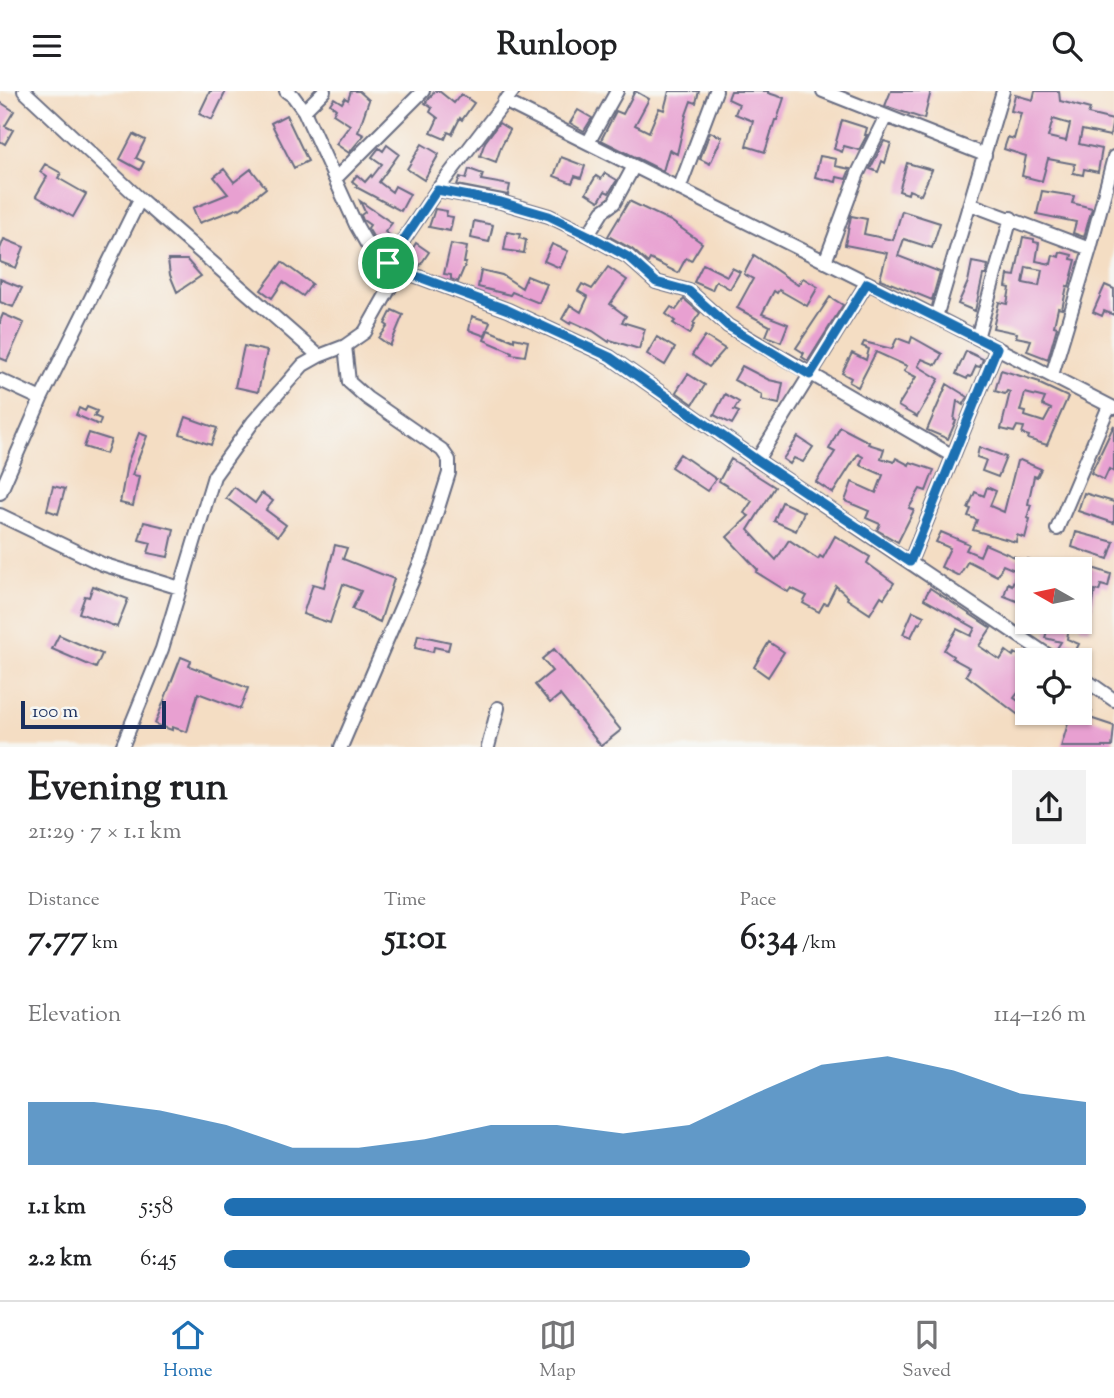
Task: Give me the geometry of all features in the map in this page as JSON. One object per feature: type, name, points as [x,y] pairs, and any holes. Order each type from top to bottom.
[{"type":"street","points":[[24,91],[318,356]]},
{"type":"street","points":[[286,91],[304,111],[368,246],[394,267],[508,310],[610,357],[757,460],[1037,648]]},
{"type":"street","points":[[304,111],[324,91]]},
{"type":"street","points":[[336,178],[423,91]]},
{"type":"street","points":[[122,747],[162,649],[214,476],[253,422],[303,365],[345,346],[365,332],[394,267],[437,190],[513,91]]},
{"type":"street","points":[[588,143],[617,91]]},
{"type":"street","points":[[679,189],[716,91]]},
{"type":"street","points":[[823,91],[985,155]]},
{"type":"street","points":[[936,317],[1003,91]]},
{"type":"street","points":[[504,101],[1111,407],[1057,529]]},
{"type":"street","points":[[825,262],[858,173],[886,116]]},
{"type":"street","points":[[1052,375],[1114,157]]},
{"type":"street","points":[[588,235],[603,211],[614,203],[634,166]]},
{"type":"street","points":[[437,190],[501,202],[549,216],[588,235],[628,257],[656,282],[689,291],[728,326],[953,456]]},
{"type":"street","points":[[0,493],[41,399],[140,198]]},
{"type":"street","points":[[970,204],[1090,249]]},
{"type":"street","points":[[977,338],[1010,218]]},
{"type":"street","points":[[757,460],[867,283]]},
{"type":"street","points":[[341,747],[423,556],[449,473],[449,460],[442,450],[367,398],[349,382],[345,346]]},
{"type":"street","points":[[910,562],[997,348]]},
{"type":"street","points":[[0,380],[41,399]]},
{"type":"street","points":[[0,515],[102,564],[180,588]]},
{"type":"street","points":[[1092,685],[1114,700]]},
{"type":"street","points":[[488,747],[498,708]]},
{"type":"building","points":[[210,91],[226,91],[212,120],[199,114]]},
{"type":"building","points":[[351,91],[359,91],[369,100],[358,132],[364,135],[349,153],[336,144],[350,125],[333,114],[336,109],[330,104],[334,98],[342,103],[345,98],[348,100]]},
{"type":"building","points":[[435,91],[439,91],[454,103],[461,94],[474,103],[462,120],[460,118],[452,134],[448,132],[445,139],[431,133],[438,118],[430,112],[432,108],[425,103]]},
{"type":"building","points":[[635,91],[649,99],[635,125],[649,132],[659,108],[664,110],[669,91],[699,91],[696,103],[691,101],[686,115],[677,154],[669,150],[663,171],[601,140],[616,111],[623,114]]},
{"type":"building","points":[[731,91],[768,91],[784,98],[765,152],[746,146],[753,121],[735,114],[739,104],[728,99]]},
{"type":"building","points":[[891,91],[931,91],[924,119],[885,106]]},
{"type":"building","points":[[1035,91],[1059,91],[1060,101],[1090,109],[1088,114],[1113,120],[1110,136],[1082,130],[1079,144],[1102,149],[1098,172],[1084,169],[1083,175],[1073,173],[1075,164],[1048,159],[1042,181],[1022,176],[1026,156],[1004,149],[1008,137],[1014,139],[1021,113],[1011,111],[1015,95],[1033,100]],"holes":[[[1053,119],[1070,124],[1066,141],[1048,137]]]},
{"type":"building","points":[[0,102],[14,111],[5,126],[13,130],[5,144],[0,141]]},
{"type":"building","points":[[578,110],[592,118],[584,131],[570,123]]},
{"type":"building","points":[[286,115],[308,161],[294,168],[271,123]]},
{"type":"building","points":[[842,120],[867,128],[867,135],[859,150],[844,146],[842,152],[834,149]]},
{"type":"building","points":[[499,123],[510,130],[496,162],[480,156],[485,142]]},
{"type":"building","points":[[710,132],[722,137],[710,164],[700,159]]},
{"type":"building","points":[[133,134],[145,140],[136,158],[144,162],[140,170],[120,159]]},
{"type":"building","points":[[884,141],[891,143],[885,163],[882,161],[878,172],[870,169]]},
{"type":"building","points":[[422,144],[439,154],[424,180],[407,169]]},
{"type":"building","points":[[387,145],[399,154],[379,182],[392,192],[395,186],[410,194],[401,211],[356,187],[352,181],[357,175],[365,182],[371,175],[372,177],[382,164],[372,157],[379,148],[383,151]]},
{"type":"building","points":[[820,156],[836,159],[835,166],[850,169],[846,179],[837,177],[836,182],[815,177]]},
{"type":"building","points":[[561,157],[585,166],[581,178],[575,176],[572,183],[554,176]]},
{"type":"building","points":[[907,163],[932,170],[921,195],[909,190],[908,194],[899,191]]},
{"type":"building","points":[[45,164],[61,173],[58,178],[86,194],[73,217],[36,196],[47,177],[40,172]]},
{"type":"building","points":[[224,169],[234,182],[251,169],[266,188],[240,209],[199,223],[193,208],[228,194],[214,177]]},
{"type":"building","points":[[469,169],[483,174],[481,180],[510,185],[508,195],[457,185],[460,177],[466,179]]},
{"type":"building","points":[[605,173],[617,180],[609,193],[605,191],[599,201],[586,193],[596,176],[601,179]]},
{"type":"building","points":[[1042,191],[1074,196],[1072,203],[1092,208],[1084,237],[1073,233],[1076,222],[1037,214]]},
{"type":"building","points":[[360,201],[392,223],[385,232],[391,236],[384,247],[375,240],[368,228],[370,225],[363,220],[361,215],[365,212]]},
{"type":"building","points":[[629,201],[671,221],[702,243],[691,261],[686,258],[678,273],[650,259],[648,263],[632,249],[608,236]]},
{"type":"building","points":[[435,209],[447,211],[446,216],[453,217],[450,231],[429,227]]},
{"type":"building","points":[[902,211],[940,223],[932,248],[904,239],[898,256],[940,272],[932,300],[880,279],[887,253],[845,245],[851,216],[867,219],[864,234],[893,240]]},
{"type":"building","points":[[474,221],[493,225],[489,242],[471,238]]},
{"type":"building","points":[[507,232],[520,234],[519,238],[526,240],[524,253],[504,250]]},
{"type":"building","points":[[1023,237],[1039,243],[1036,261],[1051,264],[1053,255],[1059,257],[1060,252],[1072,255],[1071,259],[1076,260],[1062,309],[1058,308],[1054,326],[1057,327],[1048,359],[1027,351],[1031,340],[1016,337],[1017,333],[993,328],[999,302],[1007,304],[1010,288],[1006,287],[1008,275],[1015,276]],"holes":[[[1026,267],[1042,270],[1039,286],[1023,283]]]},
{"type":"building","points":[[4,239],[24,247],[16,268],[0,262],[0,249]]},
{"type":"building","points":[[416,243],[429,252],[419,267],[406,259]]},
{"type":"building","points":[[451,244],[467,247],[466,263],[458,282],[451,279],[451,275],[444,274]]},
{"type":"building","points":[[552,244],[568,251],[560,268],[544,261]]},
{"type":"building","points":[[754,255],[798,285],[803,278],[818,287],[807,306],[779,290],[777,293],[774,291],[762,314],[788,324],[781,342],[766,336],[770,326],[737,308],[753,279],[744,274]]},
{"type":"building","points":[[168,260],[187,260],[201,276],[177,292],[170,275]]},
{"type":"building","points":[[282,262],[312,284],[303,296],[283,282],[272,298],[261,290]]},
{"type":"building","points":[[972,262],[988,265],[975,311],[958,304],[968,282]]},
{"type":"building","points":[[703,264],[727,276],[732,268],[740,272],[730,289],[716,281],[712,290],[694,282]]},
{"type":"building","points":[[608,267],[627,280],[610,304],[626,316],[622,322],[645,329],[639,349],[610,340],[609,342],[593,331],[562,319],[570,305],[581,312],[588,297],[578,291],[582,284],[592,289]]},
{"type":"building","points":[[481,270],[502,275],[522,288],[527,276],[547,284],[539,303],[512,292],[510,295],[478,287]]},
{"type":"building","points":[[0,279],[22,288],[13,307],[0,302]]},
{"type":"building","points":[[1105,285],[1114,289],[1114,315],[1104,311],[1102,316],[1093,312]]},
{"type":"building","points":[[830,297],[843,305],[808,361],[802,357],[804,353],[796,348]]},
{"type":"building","points":[[684,299],[700,313],[690,334],[673,323],[675,321],[666,314],[671,307],[676,310]]},
{"type":"building","points":[[392,310],[403,315],[390,346],[379,338],[388,326],[385,324]]},
{"type":"building","points":[[3,314],[24,323],[7,361],[0,358],[0,321]]},
{"type":"building","points":[[472,316],[490,322],[485,336],[469,330]]},
{"type":"building","points":[[488,330],[514,341],[514,338],[528,341],[525,356],[511,354],[512,352],[484,340]]},
{"type":"building","points":[[705,336],[725,349],[709,367],[692,355]]},
{"type":"building","points":[[657,337],[675,348],[665,365],[647,354]]},
{"type":"building","points":[[912,337],[942,354],[936,365],[922,359],[918,366],[939,379],[917,417],[898,406],[916,377],[904,371],[907,366],[876,352],[858,387],[849,382],[851,378],[842,373],[852,353],[866,360],[869,349],[862,346],[864,342],[892,349],[897,338],[910,343]]},
{"type":"building","points":[[244,346],[267,351],[258,392],[235,387]]},
{"type":"building","points":[[966,351],[983,359],[980,367],[976,366],[971,377],[968,376],[967,379],[956,374]]},
{"type":"building","points":[[742,366],[769,380],[783,383],[779,404],[761,400],[762,395],[734,380]]},
{"type":"building","points":[[1001,370],[1040,382],[1068,397],[1047,445],[1028,439],[1029,436],[1022,434],[1024,427],[1017,426],[1014,432],[1001,429],[1010,392],[1005,394],[995,391]],"holes":[[[1025,393],[1045,398],[1042,405],[1051,409],[1044,422],[1025,416],[1026,412],[1020,411]]]},
{"type":"building","points":[[688,374],[705,385],[693,404],[676,392]]},
{"type":"building","points":[[947,384],[968,397],[963,405],[957,401],[956,421],[948,439],[927,430]]},
{"type":"building","points":[[725,394],[739,402],[734,410],[739,412],[732,424],[714,415]]},
{"type":"building","points":[[87,407],[97,411],[94,416],[101,419],[99,425],[76,415],[79,408],[85,411]]},
{"type":"building","points":[[186,417],[217,428],[211,445],[180,434]]},
{"type":"building","points":[[1114,425],[1114,472],[1109,469],[1104,480],[1091,473]]},
{"type":"building","points":[[840,427],[869,442],[868,444],[884,449],[881,458],[894,462],[896,458],[909,465],[910,462],[934,470],[926,491],[920,489],[909,508],[914,510],[898,542],[877,530],[880,524],[866,518],[869,511],[845,501],[852,482],[876,493],[883,475],[860,465],[863,457],[858,454],[833,493],[816,482],[835,452],[829,449]]},
{"type":"building","points":[[89,433],[111,440],[106,454],[84,447]]},
{"type":"building","points":[[139,433],[147,436],[132,475],[139,476],[133,506],[120,503],[127,464]]},
{"type":"building","points":[[798,437],[813,447],[803,462],[794,458],[790,464],[783,459]]},
{"type":"building","points":[[979,447],[1006,457],[998,477],[982,471],[986,460],[977,457]]},
{"type":"building","points":[[680,454],[716,479],[707,491],[671,467]]},
{"type":"building","points":[[731,459],[775,487],[748,530],[776,560],[789,540],[818,559],[820,556],[823,558],[835,536],[870,557],[867,563],[894,583],[884,598],[881,596],[870,614],[847,599],[836,586],[827,604],[824,603],[819,612],[803,603],[807,596],[791,588],[788,592],[756,572],[758,570],[727,537],[749,516],[744,513],[752,501],[719,481]]},
{"type":"building","points":[[1017,461],[1041,469],[1037,477],[1034,476],[1028,504],[1031,505],[1027,518],[1030,519],[1025,538],[1017,535],[1016,542],[973,530],[977,520],[968,516],[971,509],[968,508],[975,492],[984,496],[987,487],[996,491],[990,506],[1004,512]]},
{"type":"building","points":[[53,486],[65,489],[58,514],[47,510]]},
{"type":"building","points":[[234,487],[255,503],[262,493],[273,501],[266,510],[286,525],[278,536],[226,498]]},
{"type":"building","points":[[1084,493],[1114,502],[1114,523],[1078,511]]},
{"type":"building","points":[[782,502],[804,512],[796,531],[774,521]]},
{"type":"building","points":[[144,522],[174,529],[168,557],[148,553],[151,543],[139,540]]},
{"type":"building","points":[[941,532],[969,544],[966,550],[980,556],[985,544],[1015,557],[1015,570],[1003,565],[997,576],[968,561],[959,576],[941,567],[950,548],[936,542]]},
{"type":"building","points":[[1076,532],[1114,542],[1108,559],[1072,547]]},
{"type":"building","points":[[335,545],[347,548],[343,559],[394,579],[380,622],[352,609],[361,591],[343,584],[330,623],[303,614],[313,584],[324,587]]},
{"type":"building","points":[[1092,568],[1111,574],[1108,587],[1101,585],[1099,591],[1095,590],[1092,610]]},
{"type":"building","points":[[1015,577],[1015,600],[1004,596],[1008,583],[1012,585]]},
{"type":"building","points":[[93,586],[128,599],[117,627],[79,613],[85,596],[89,597]]},
{"type":"building","points":[[930,588],[991,628],[979,646],[1000,660],[1006,651],[1013,656],[1015,653],[1015,712],[966,675],[970,668],[944,650],[957,629],[971,636],[975,628],[924,599]]},
{"type":"building","points":[[913,611],[924,616],[911,637],[903,634]]},
{"type":"building","points":[[1046,634],[1068,634],[1067,639],[1079,644],[1077,648],[1057,648],[1061,642],[1045,638]]},
{"type":"building","points":[[59,635],[102,654],[96,668],[52,649]]},
{"type":"building","points":[[418,635],[450,642],[448,650],[434,647],[433,652],[415,648]]},
{"type":"building","points":[[769,642],[784,652],[768,677],[754,667]]},
{"type":"building","points":[[554,649],[621,730],[601,746],[560,695],[550,703],[535,685],[552,671],[542,659]]},
{"type":"building","points":[[181,657],[191,661],[189,666],[248,688],[240,709],[198,693],[187,732],[155,724]]},
{"type":"building","points":[[1092,719],[1114,726],[1112,747],[1061,747],[1068,725],[1092,725]]},
{"type":"route","points":[[437,190],[501,202],[549,216],[588,235],[628,257],[656,282],[689,291],[728,326],[810,375],[867,283],[997,348],[910,562],[757,460],[610,357],[508,310],[400,270],[388,263],[437,190]]}]
